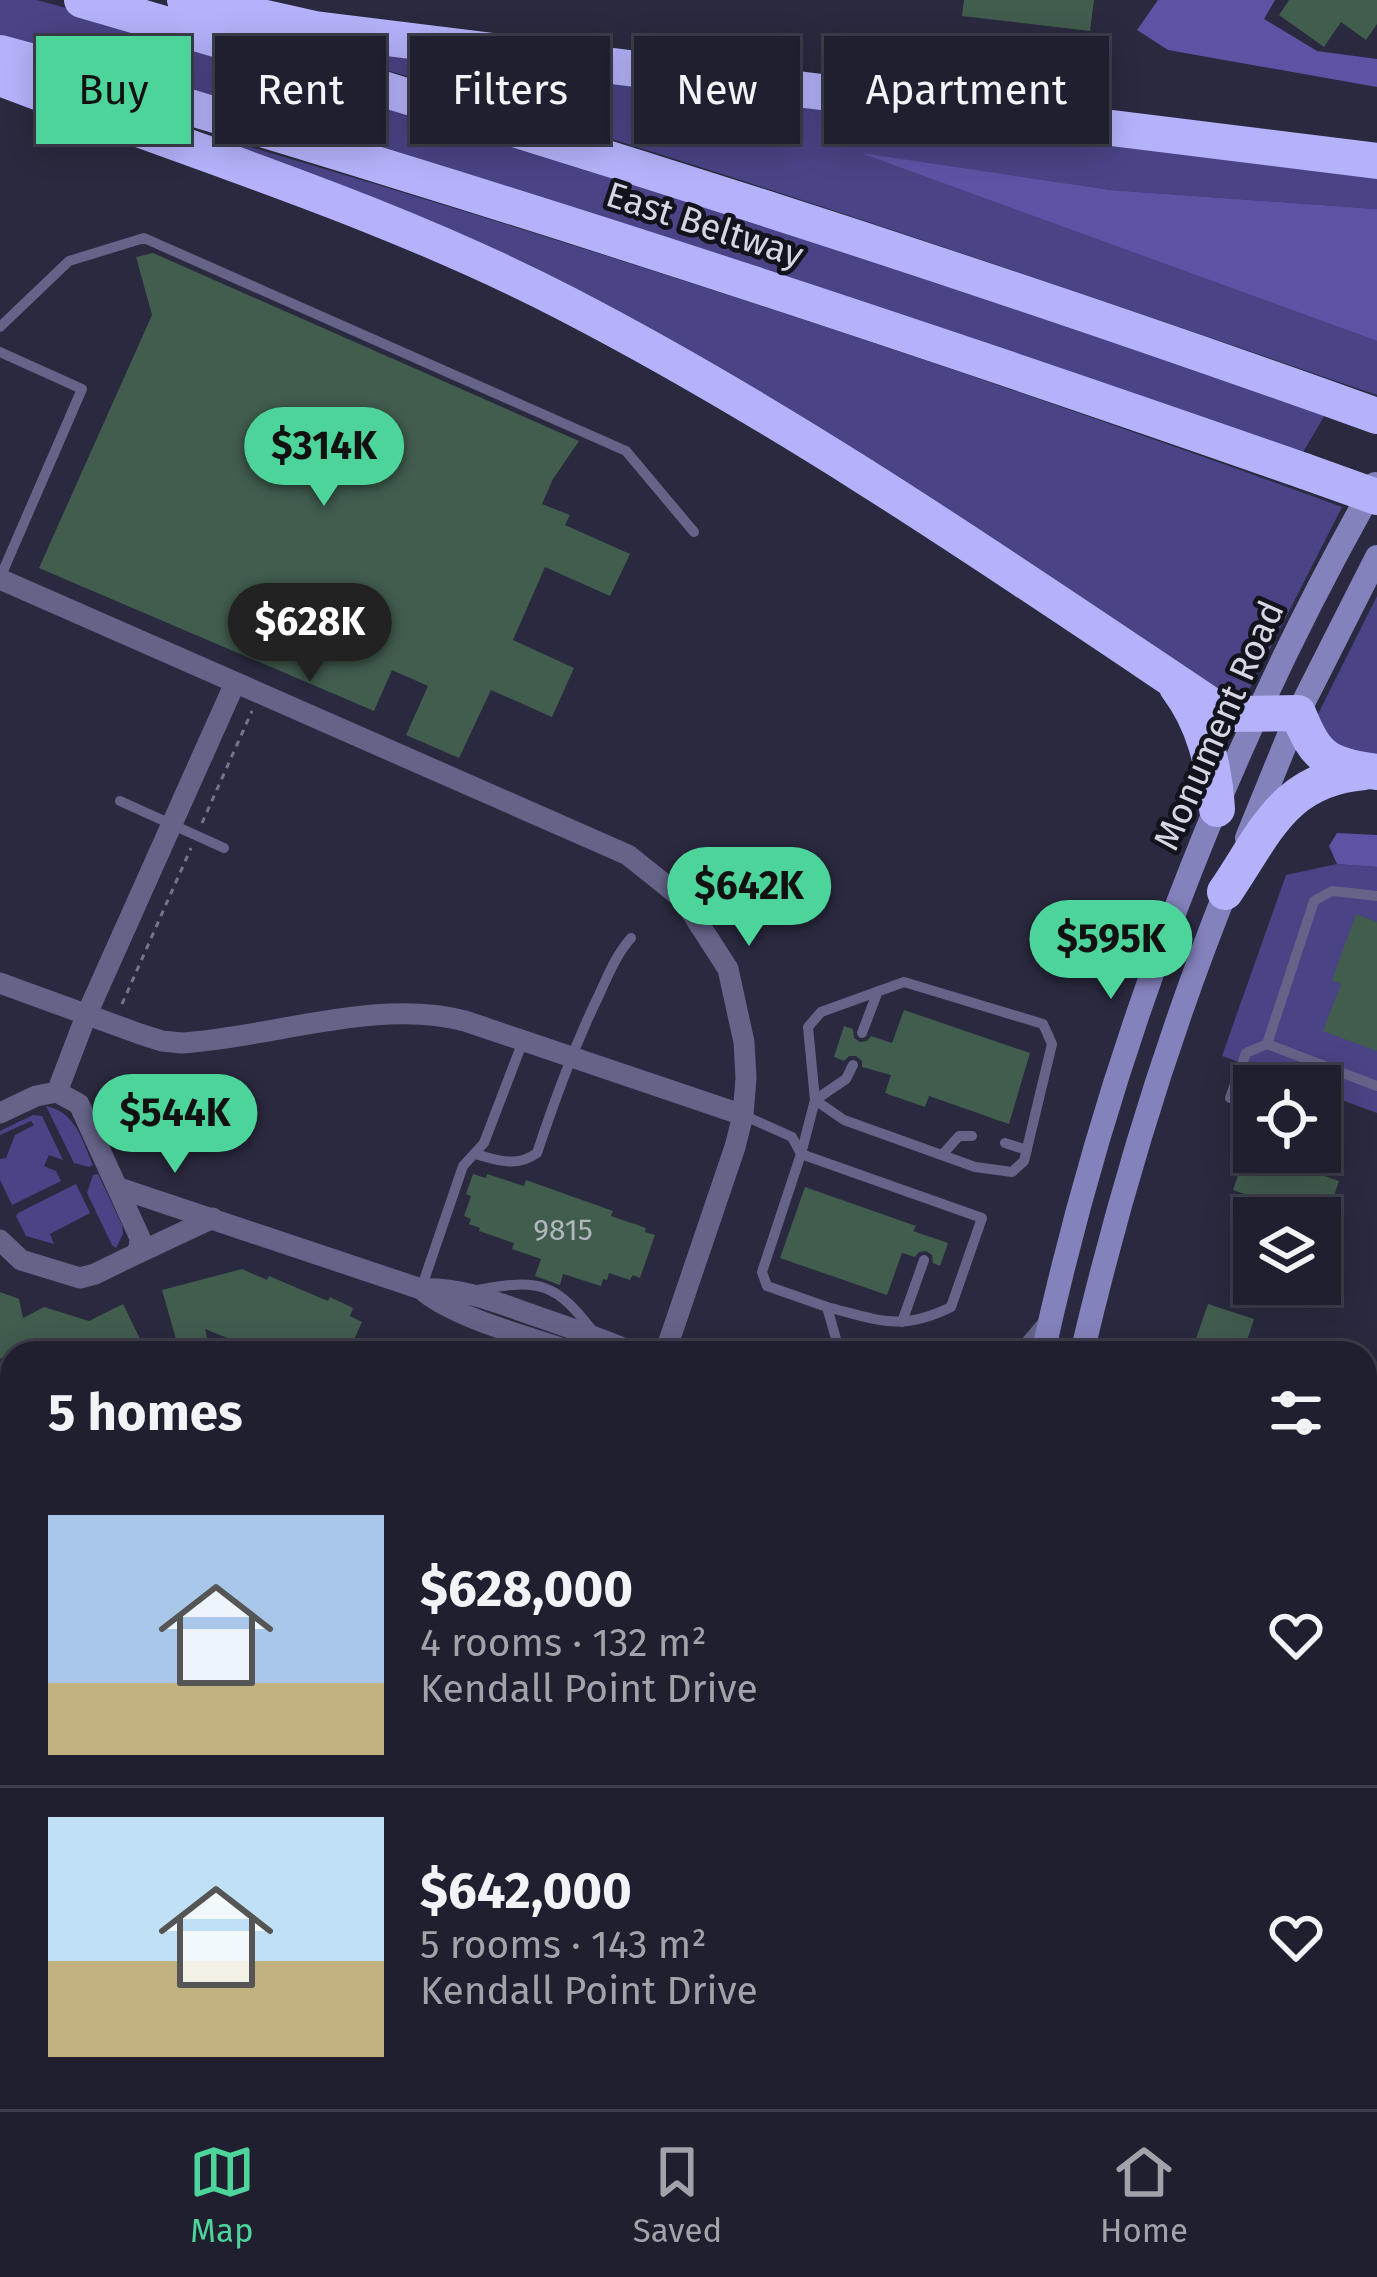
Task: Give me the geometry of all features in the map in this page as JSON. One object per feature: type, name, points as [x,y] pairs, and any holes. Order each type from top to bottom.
[{"type":"highway","name":"East Beltway","points":[[82,0],[638,166],[922,258],[1377,416]]},
{"type":"highway","points":[[185,0],[339,32],[1377,161]]},
{"type":"highway","name":"East Beltway","points":[[0,52],[642,246],[1377,497]]},
{"type":"highway","points":[[0,78],[399,226],[566,303],[704,378],[836,459],[1209,704],[1235,714],[1298,713],[1310,742],[1324,757],[1374,772]]},
{"type":"highway","points":[[1171,679],[1202,727],[1216,809]]},
{"type":"highway","points":[[1225,892],[1288,800],[1317,782],[1374,772]]},
{"type":"main road","name":"Monument Road","points":[[1046,1341],[1113,1092],[1216,809],[1305,616],[1377,481]]},
{"type":"main road","name":"Monument Road","points":[[1085,1341],[1134,1153],[1185,998],[1298,713],[1377,556]]},
{"type":"street","points":[[0,578],[628,854],[682,899],[728,969],[744,1042],[746,1078],[735,1148],[669,1341]]},
{"type":"street","points":[[57,1092],[86,1016],[235,683]]},
{"type":"street","points":[[0,983],[86,1016],[182,1043],[404,1012],[431,1013],[743,1115]]},
{"type":"street","points":[[0,1113],[57,1092],[79,1104],[140,1238],[134,1255]]},
{"type":"street","points":[[119,1188],[421,1289],[466,1292],[608,1341]]},
{"type":"street","points":[[0,1240],[21,1260],[80,1278],[213,1218]]},
{"type":"street","points":[[421,1289],[458,1312],[541,1341]]},
{"type":"street","points":[[1034,1341],[1050,1321]]},
{"type":"lane","points":[[0,327],[69,261],[143,238],[626,452],[694,532]]},
{"type":"lane","points":[[0,352],[82,389],[0,578]]},
{"type":"lane","points":[[120,802],[224,848]]},
{"type":"lane","points":[[1267,1044],[1314,901],[1332,891],[1377,896]]},
{"type":"lane","points":[[475,1154],[525,1162],[537,1153],[571,1057],[620,951],[631,938]]},
{"type":"lane","points":[[743,1115],[792,1137],[801,1154],[982,1218],[951,1307],[892,1324],[767,1286],[762,1272],[801,1154],[815,1100],[808,1027],[821,1012],[904,982],[1043,1024],[1052,1044],[1024,1161],[1012,1172],[975,1167],[844,1120],[815,1100]]},
{"type":"lane","points":[[862,1033],[878,991]]},
{"type":"lane","points":[[421,1289],[463,1166],[484,1143],[523,1041]]},
{"type":"lane","points":[[1230,1098],[1246,1053],[1267,1044],[1377,1086]]},
{"type":"lane","points":[[815,1100],[846,1079],[853,1065]]},
{"type":"lane","points":[[942,1155],[959,1136],[972,1136]]},
{"type":"lane","points":[[1005,1143],[1027,1150]]},
{"type":"lane","points":[[902,1322],[924,1260]]},
{"type":"lane","points":[[827,1307],[837,1341]]},
{"type":"path","points":[[119,1011],[254,706]]},
{"type":"shaded area","points":[[0,0],[37,0],[168,36],[36,36],[36,50],[0,39]]},
{"type":"shaded area","points":[[1158,0],[1275,0],[1264,19],[1317,51],[1377,59],[1377,87],[1168,50],[1137,30]]},
{"type":"shaded area","points":[[191,43],[215,50],[215,108],[191,100]]},
{"type":"shaded area","points":[[386,50],[410,53],[410,78],[386,70]]},
{"type":"shaded area","points":[[610,77],[634,80],[634,144],[800,144],[800,100],[824,103],[824,144],[1109,144],[1109,137],[1377,170],[1377,209],[1111,190],[869,155],[1377,341],[1377,395],[962,253],[610,139]]},
{"type":"shaded area","points":[[386,103],[410,110],[410,144],[520,144],[556,155],[1326,413],[1302,454],[329,144],[386,144]]},
{"type":"shaded area","points":[[191,130],[215,137],[215,144],[238,144],[757,304],[1342,507],[1242,704],[857,467],[191,135]]},
{"type":"shaded area","points":[[861,153],[1111,190],[1377,209],[1377,341]]},
{"type":"shaded area","points":[[1377,596],[1377,763],[1335,752],[1316,718]]},
{"type":"shaded area","points":[[1337,833],[1377,835],[1377,867],[1337,864],[1329,846]]},
{"type":"shaded area","points":[[1337,864],[1377,867],[1377,1113],[1341,1100],[1341,1065],[1247,1065],[1222,1056],[1286,875]]},
{"type":"shaded area","points":[[46,1106],[71,1121],[93,1165],[74,1163]]},
{"type":"shaded area","points":[[33,1115],[42,1116],[63,1160],[49,1155],[44,1166],[56,1171],[61,1181],[12,1205],[0,1180],[0,1159],[6,1158],[15,1135],[34,1125],[31,1121],[0,1135],[0,1131]]},
{"type":"shaded area","points":[[98,1174],[122,1225],[116,1248],[87,1193],[93,1175]]},
{"type":"shaded area","points":[[76,1184],[90,1213],[50,1234],[54,1244],[26,1236],[18,1213]]},
{"type":"building","points":[[964,0],[1094,0],[1090,31],[962,16]]},
{"type":"building","points":[[1289,0],[1377,0],[1377,24],[1366,40],[1341,22],[1324,47],[1279,15]]},
{"type":"building","points":[[153,253],[579,441],[542,504],[570,515],[565,525],[630,554],[610,596],[545,567],[513,640],[574,668],[552,717],[491,690],[459,758],[406,735],[428,686],[392,670],[374,711],[39,568],[152,315],[136,257]]},
{"type":"building","points":[[1356,914],[1377,922],[1377,1051],[1323,1031],[1341,984],[1332,980]]},
{"type":"building","points":[[904,1010],[1030,1053],[1009,1124],[929,1096],[925,1107],[885,1093],[891,1075],[862,1067],[856,1056],[844,1061],[834,1057],[844,1026],[853,1029],[860,1042],[871,1036],[892,1043]]},
{"type":"building","points":[[1239,1173],[1316,1173],[1339,1181],[1334,1197],[1253,1197],[1233,1190]]},
{"type":"building","points":[[473,1174],[524,1186],[526,1180],[646,1228],[645,1232],[655,1235],[640,1278],[609,1273],[601,1286],[563,1274],[560,1285],[535,1276],[541,1259],[479,1231],[464,1216]]},
{"type":"building","points":[[805,1187],[916,1226],[913,1231],[948,1243],[940,1266],[926,1251],[915,1257],[902,1253],[887,1295],[780,1258]]},
{"type":"building","points":[[242,1269],[328,1301],[330,1297],[353,1308],[350,1316],[362,1322],[353,1341],[235,1341],[205,1329],[208,1341],[177,1341],[162,1290]]},
{"type":"building","points":[[0,1292],[19,1299],[23,1318],[44,1307],[89,1321],[123,1304],[141,1341],[0,1341]]},
{"type":"building","points":[[1208,1304],[1254,1319],[1247,1341],[1195,1341]]}]
